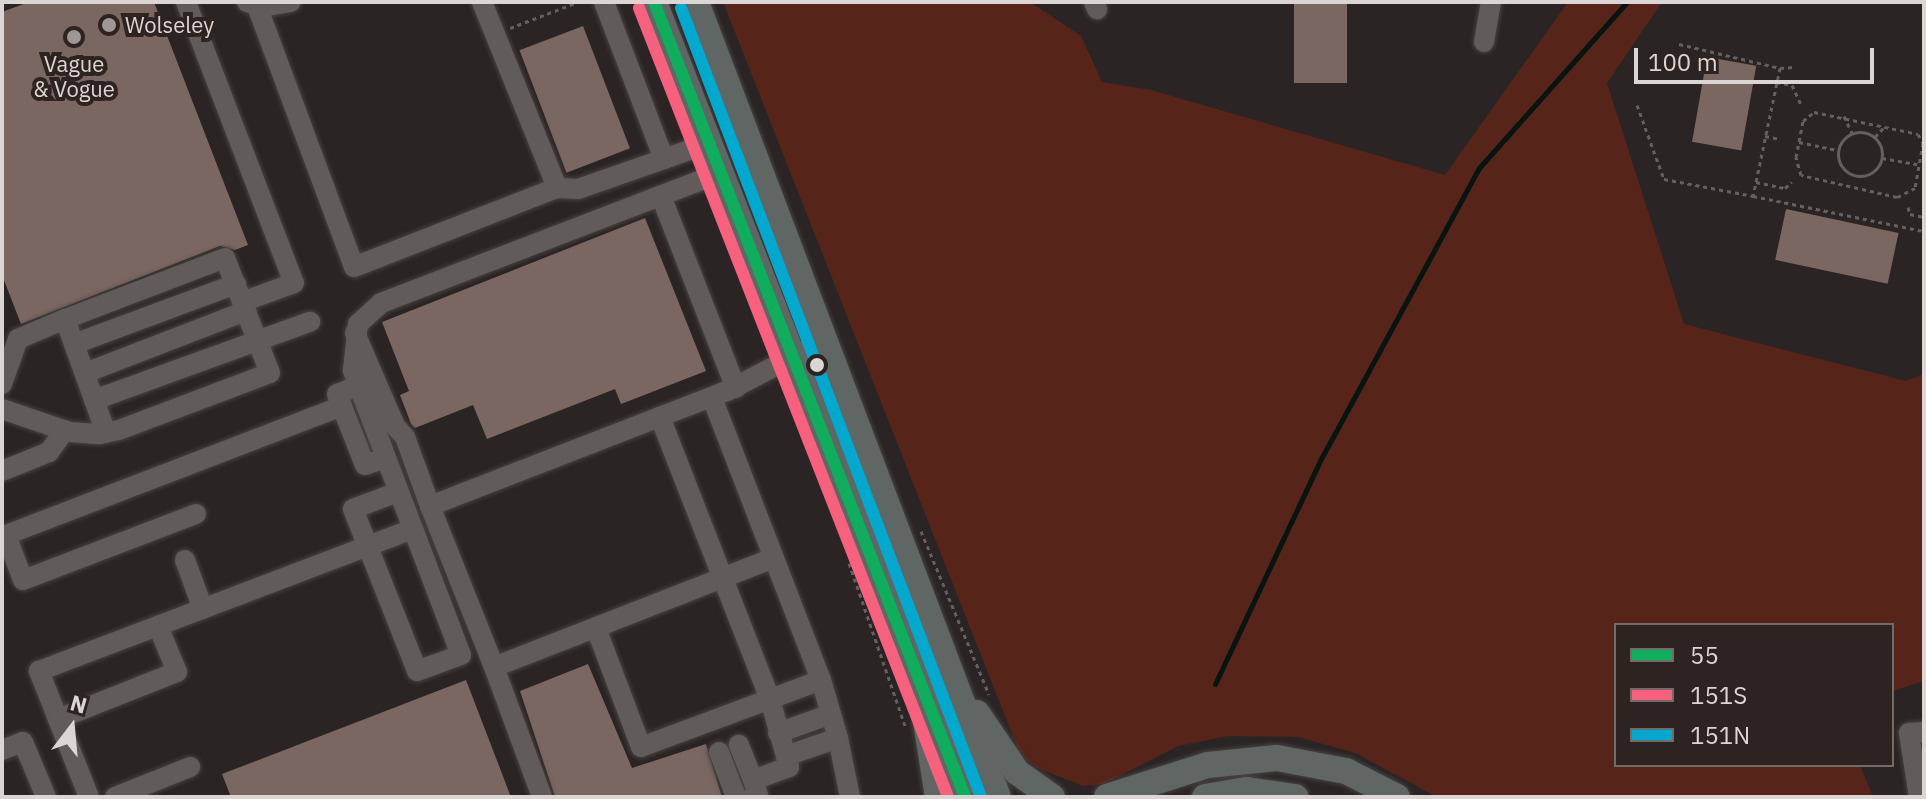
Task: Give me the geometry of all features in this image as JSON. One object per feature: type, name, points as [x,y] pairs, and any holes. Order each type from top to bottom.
[{"type":"main road","points":[[654,2],[965,797]]},
{"type":"main road","points":[[696,2],[998,797]]},
{"type":"main road","points":[[953,677],[1017,772],[1052,797]]},
{"type":"main road","points":[[921,687],[938,797]]},
{"type":"main road","points":[[1107,797],[1146,790],[1216,763],[1277,758],[1346,771],[1397,797]]},
{"type":"main road","points":[[1205,797],[1247,790],[1295,797]]},
{"type":"lane","points":[[74,344],[294,283],[186,2]]},
{"type":"lane","points":[[291,2],[252,4],[354,267],[557,188],[578,189],[709,143]]},
{"type":"lane","points":[[482,2],[557,188]]},
{"type":"lane","points":[[604,2],[664,159]]},
{"type":"lane","points":[[1484,42],[1491,2]]},
{"type":"lane","points":[[398,492],[353,509],[417,671],[461,655],[358,386],[352,358],[355,333],[362,317],[381,303],[720,173]]},
{"type":"lane","points":[[661,196],[736,388]]},
{"type":"lane","points":[[2,384],[18,339],[225,258],[270,373],[106,433],[65,430],[2,409]]},
{"type":"lane","points":[[85,373],[241,299]]},
{"type":"lane","points":[[65,319],[106,433]]},
{"type":"lane","points":[[94,400],[310,322]]},
{"type":"lane","points":[[355,333],[395,426],[405,437],[542,797]]},
{"type":"lane","points":[[430,506],[736,388],[790,356],[826,340]]},
{"type":"lane","points":[[358,386],[337,394],[365,465],[385,458]]},
{"type":"lane","points":[[712,397],[821,680],[838,738],[850,797]]},
{"type":"lane","points":[[196,514],[23,580],[6,535],[342,406]]},
{"type":"lane","points":[[660,417],[770,699],[789,767],[752,788],[739,745]]},
{"type":"lane","points":[[2,471],[49,452],[65,430]]},
{"type":"lane","points":[[89,797],[39,671],[413,529]]},
{"type":"lane","points":[[494,667],[774,558]]},
{"type":"lane","points":[[185,560],[203,609]]},
{"type":"lane","points":[[58,719],[177,672],[158,626]]},
{"type":"lane","points":[[596,628],[641,747],[821,680]]},
{"type":"lane","points":[[778,733],[831,714]]},
{"type":"lane","points":[[1919,797],[1909,733],[1924,732]]},
{"type":"lane","points":[[786,756],[838,738]]},
{"type":"lane","points":[[2,750],[23,742],[46,797]]},
{"type":"lane","points":[[719,752],[736,797]]},
{"type":"lane","points":[[115,797],[190,767]]},
{"type":"path","points":[[506,30],[578,2]]},
{"type":"path","points":[[1679,44],[1780,68],[1795,67]]},
{"type":"path","points":[[1753,196],[1780,68]]},
{"type":"path","points":[[1776,82],[1792,85],[1801,104]]},
{"type":"path","points":[[1637,105],[1664,179],[1924,231]]},
{"type":"path","points":[[1814,112],[1844,116],[1918,134],[1923,143],[1915,188],[1905,195],[1853,188],[1801,175],[1796,164],[1803,121],[1814,112]]},
{"type":"path","points":[[1844,116],[1852,133]]},
{"type":"path","points":[[1875,137],[1886,125]]},
{"type":"path","points":[[1852,133],[1875,137]]},
{"type":"path","points":[[1838,150],[1852,133]]},
{"type":"path","points":[[1765,136],[1781,139]]},
{"type":"path","points":[[1838,150],[1842,168],[1856,176],[1875,170],[1882,158],[1875,137]]},
{"type":"path","points":[[1799,142],[1838,150]]},
{"type":"path","points":[[1882,158],[1920,165]]},
{"type":"path","points":[[1853,188],[1856,176]]},
{"type":"path","points":[[1756,182],[1785,188],[1792,182]]},
{"type":"path","points":[[1847,215],[1849,206]]},
{"type":"path","points":[[1908,207],[1910,214],[1924,217]]},
{"type":"path","points":[[847,555],[906,730]]},
{"type":"shaded area","points":[[723,2],[1030,2],[1081,36],[1102,82],[1151,90],[1445,175],[1568,2],[1662,2],[1607,83],[1684,324],[1906,381],[1924,374],[1924,681],[1894,690],[1894,623],[1614,623],[1614,767],[1861,767],[1873,797],[1437,797],[1355,753],[1298,737],[1228,736],[1178,746],[1104,784],[1083,786],[1035,767],[1020,754]]},
{"type":"building","points":[[29,2],[154,2],[248,245],[235,250],[220,246],[21,324],[2,275],[2,12]]},
{"type":"building","points":[[1294,2],[1347,2],[1347,83],[1294,83]]},
{"type":"building","points":[[583,26],[630,148],[566,173],[520,50]]},
{"type":"building","points":[[1707,57],[1756,66],[1741,150],[1692,142]]},
{"type":"building","points":[[1786,209],[1898,233],[1888,284],[1775,260]]},
{"type":"building","points":[[645,218],[706,371],[621,404],[615,389],[487,439],[473,405],[415,428],[411,424],[400,395],[409,391],[382,322]]},
{"type":"building","points":[[588,664],[632,768],[706,744],[722,797],[555,797],[520,691]]},
{"type":"building","points":[[466,680],[511,797],[231,797],[222,774]]},
{"type":"waterway","points":[[1215,684],[1322,457],[1479,168],[1627,2]]},
{"type":"transit line","name":"55","points":[[654,2],[965,797]]},
{"type":"transit line","name":"151S","points":[[639,8],[948,797]]},
{"type":"transit line","name":"151N","points":[[681,8],[981,797]]},
{"type":"place","name":"Wolseley","points":[[109,25]]},
{"type":"place","name":"Vague & Vogue","points":[[74,37]]}]
